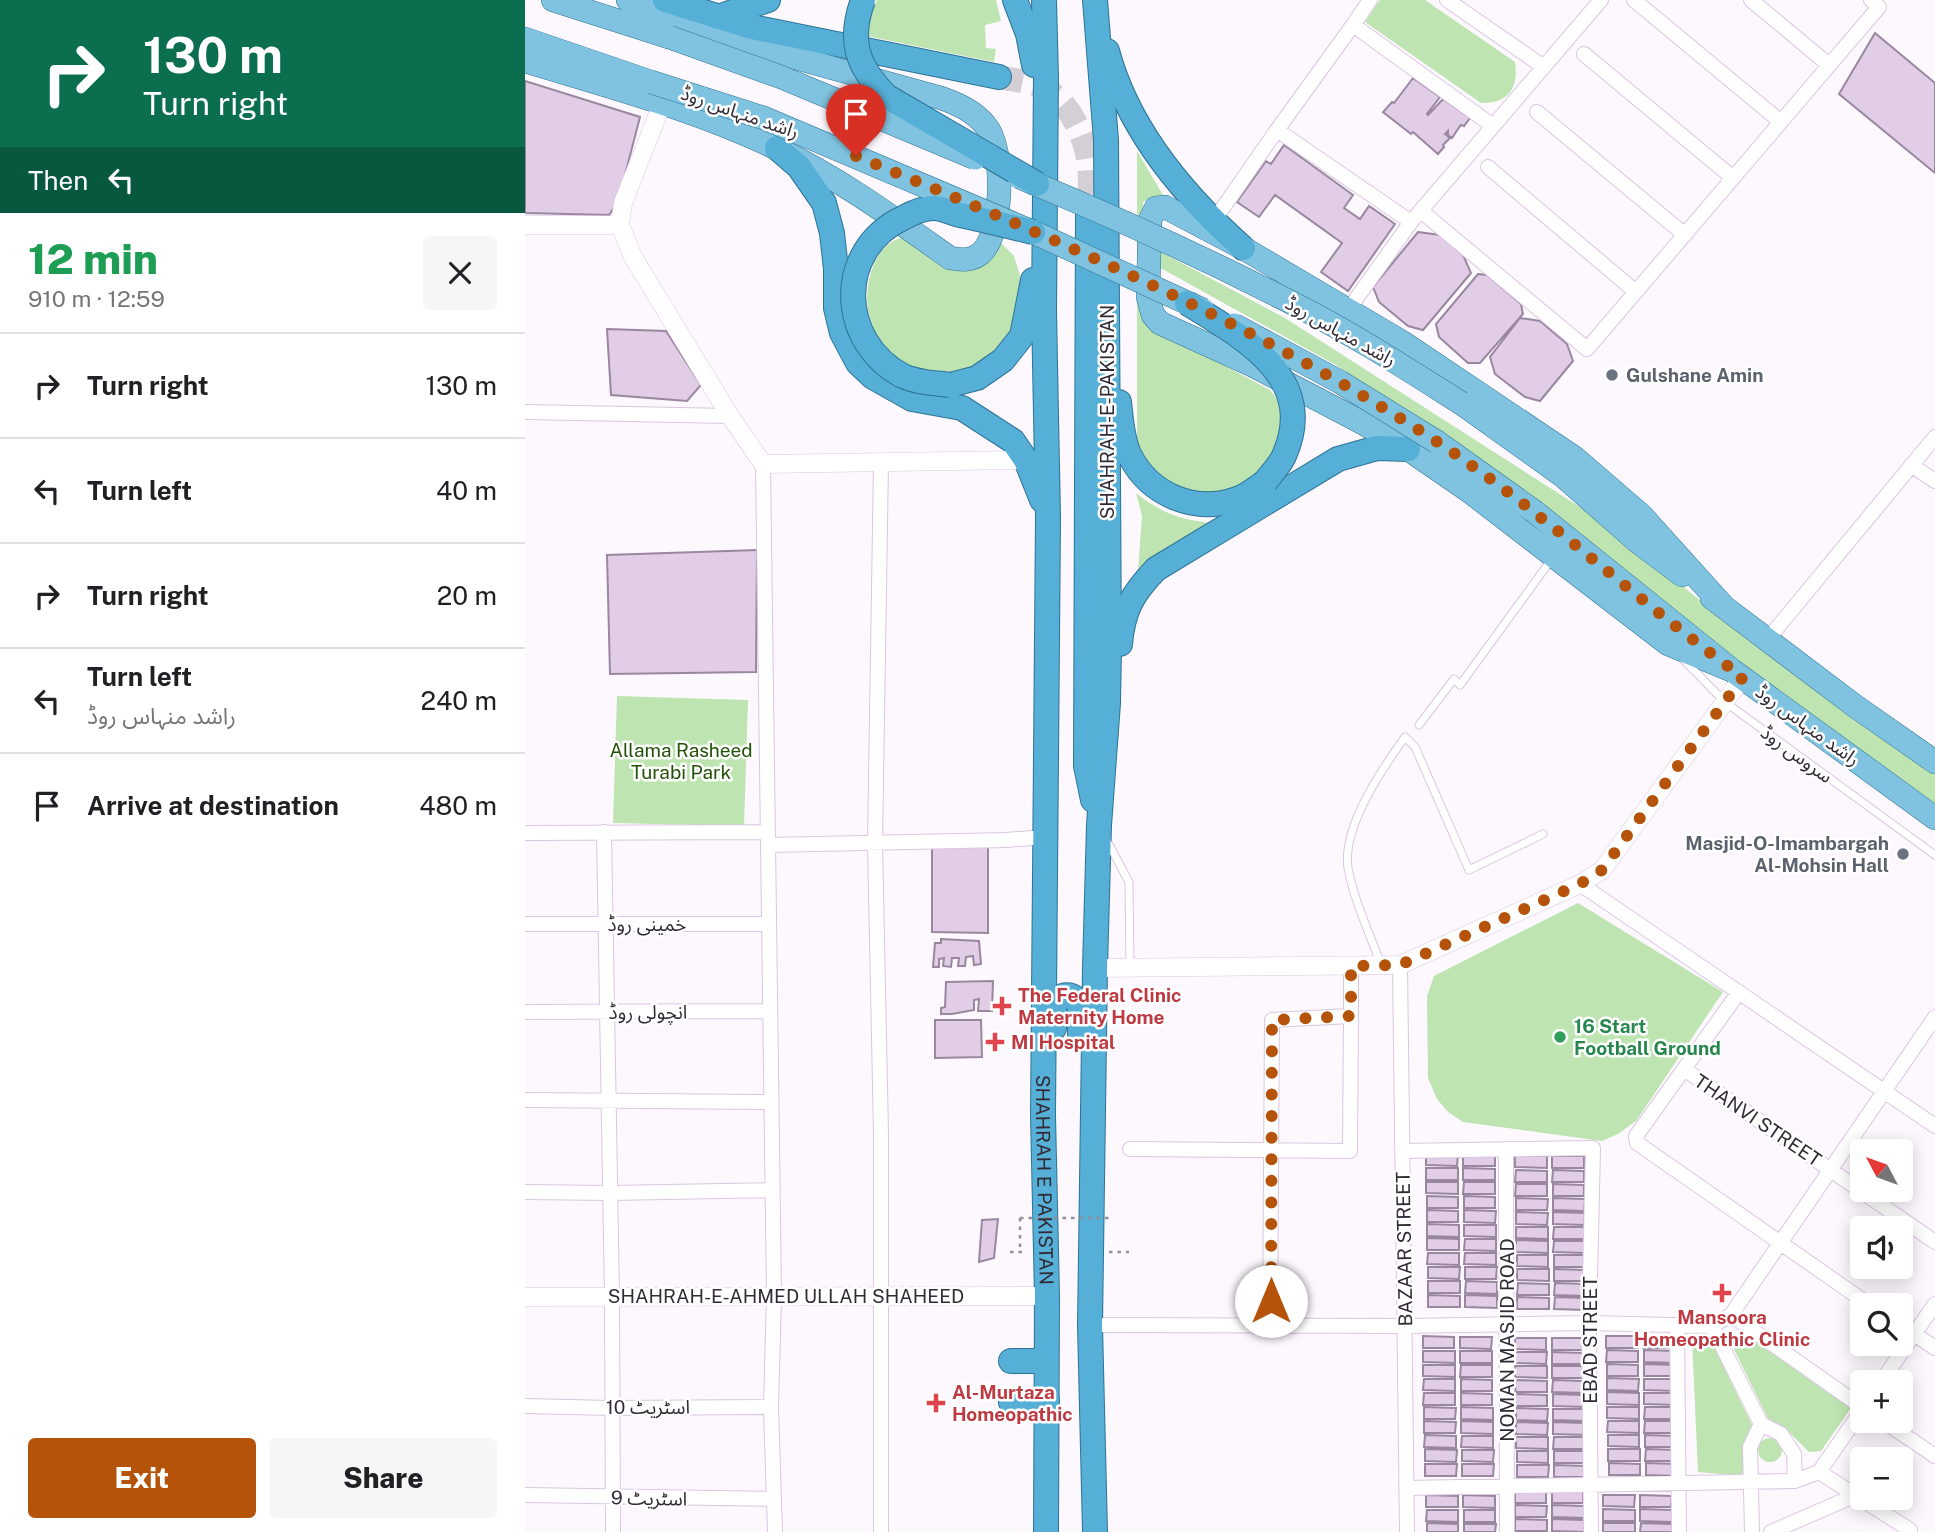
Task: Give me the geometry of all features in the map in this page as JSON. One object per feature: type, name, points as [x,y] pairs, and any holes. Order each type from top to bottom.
[{"type":"highway","points":[[665,0],[752,27],[999,77]]},
{"type":"highway","points":[[718,17],[768,0]]},
{"type":"highway","points":[[863,0],[857,17],[855,40],[860,61],[870,79],[886,96],[1037,184]]},
{"type":"highway","points":[[1015,0],[1028,34],[1046,128]]},
{"type":"highway","points":[[1039,223],[934,208],[914,212],[889,224],[867,247],[856,270],[853,295],[856,320],[866,343],[882,361],[904,377],[950,385],[977,378],[1003,360],[1022,336],[1039,223],[1046,128],[1044,0]]},
{"type":"highway","points":[[1096,5],[1114,68],[1128,103],[1151,146],[1180,186],[1213,222],[1243,248]]},
{"type":"highway","name":"SHAHRAH-E-PAKISTAN","points":[[1096,5],[1106,140],[1108,703],[1099,825]]},
{"type":"highway","points":[[777,148],[799,167],[824,203],[832,233],[836,269],[836,309],[842,333],[858,363],[873,377],[912,399],[962,408],[1013,441],[1026,460],[1048,518]]},
{"type":"highway","points":[[1088,215],[1086,766],[1099,825],[1090,1325],[1095,1532]]},
{"type":"highway","points":[[1039,223],[1044,311],[1048,518]]},
{"type":"highway","points":[[1106,312],[1129,454],[1142,475],[1159,490],[1182,501],[1215,505],[1239,499],[1265,482],[1284,457],[1292,432],[1292,407],[1284,382],[1268,359],[1247,340],[1187,303]]},
{"type":"highway","points":[[1108,703],[1129,601],[1156,569],[1338,459],[1377,449],[1408,449]]},
{"type":"highway","name":"SHAHRAH E PAKISTAN","points":[[1046,1532],[1047,1296],[1043,1115],[1048,518]]},
{"type":"highway","points":[[1043,1115],[1052,1086],[1055,1005],[1058,999],[1071,995],[1076,998],[1079,1006],[1081,1101],[1093,1163]]},
{"type":"highway","points":[[1011,1361],[1047,1361]]},
{"type":"highway","points":[[1011,1402],[1047,1401]]},
{"type":"main road","name":"راشد منہاس روڈ","points":[[553,0],[781,77],[1037,184],[1160,238],[1296,305],[1367,344],[1461,403],[1563,476],[1638,542],[1855,706],[1935,762]]},
{"type":"main road","points":[[525,61],[662,104],[777,148],[833,178],[950,258],[964,261],[979,255],[989,243],[997,214],[999,176],[996,144],[987,126],[967,108],[941,97],[760,48],[628,0]]},
{"type":"main road","name":"راشد منہاس روڈ","points":[[525,39],[764,118],[1039,223],[1187,303],[1271,343],[1437,442],[1535,512],[1738,674],[1935,818]]},
{"type":"main road","points":[[1724,607],[1641,515],[1575,458],[1402,342],[1243,248],[1165,207],[1156,208],[1150,220],[1148,297],[1153,315],[1160,323],[1252,365],[1363,422],[1408,449],[1469,491],[1668,643],[1738,674]]},
{"type":"street","points":[[1213,222],[1370,0]]},
{"type":"street","points":[[1447,0],[1544,67]]},
{"type":"street","points":[[1348,310],[1411,222],[1601,0]]},
{"type":"street","points":[[1634,0],[1781,122]]},
{"type":"street","points":[[1751,0],[1829,65]]},
{"type":"street","points":[[1421,211],[1587,349],[1879,7],[1871,0]]},
{"type":"street","points":[[1353,26],[1493,126]]},
{"type":"street","points":[[1584,54],[1733,178]]},
{"type":"street","points":[[662,104],[623,204],[620,225],[633,257],[730,416],[763,464],[774,1296],[771,1407],[775,1532]]},
{"type":"street","points":[[1537,112],[1685,234]]},
{"type":"street","points":[[1277,130],[1411,222]]},
{"type":"street","points":[[1488,167],[1636,292]]},
{"type":"street","points":[[525,225],[620,225]]},
{"type":"street","points":[[525,412],[730,416]]},
{"type":"street","points":[[1767,640],[1935,437]]},
{"type":"street","points":[[763,464],[1026,460]]},
{"type":"street","points":[[881,463],[875,843],[881,1135],[881,1532]]},
{"type":"street","points":[[1911,465],[1935,481]]},
{"type":"street","points":[[1095,968],[1400,965],[1580,884],[1602,870],[1725,702],[1738,674]]},
{"type":"street","points":[[525,833],[604,832],[875,843],[1046,837]]},
{"type":"street","points":[[604,832],[613,1532]]},
{"type":"street","points":[[1580,884],[1935,1125]]},
{"type":"street","name":"خمینی روڈ","points":[[525,924],[769,924]]},
{"type":"street","name":"BAZAAR STREET","points":[[1400,965],[1407,1532]]},
{"type":"street","points":[[1130,1149],[1350,1151],[1351,966]]},
{"type":"street","points":[[1739,992],[1636,1136],[1637,1143],[1852,1293]]},
{"type":"street","name":"انچولی روڈ","points":[[525,1012],[770,1011]]},
{"type":"street","points":[[1271,1326],[1272,1020],[1351,1016]]},
{"type":"street","points":[[1090,1325],[1405,1326],[1589,1323],[1712,1326],[1731,1315],[1935,1017]]},
{"type":"street","name":"THANVI STREET","points":[[1684,1069],[1935,1242]]},
{"type":"street","points":[[525,1100],[771,1102]]},
{"type":"street","name":"EBAD STREET","points":[[1506,1149],[1593,1148],[1589,1323],[1591,1532]]},
{"type":"street","points":[[1402,1151],[1506,1149]]},
{"type":"street","name":"NOMAN MASJID ROAD","points":[[1506,1149],[1507,1532]]},
{"type":"street","points":[[525,1192],[772,1190]]},
{"type":"street","name":"SHAHRAH-E-AHMED ULLAH SHAHEED","points":[[525,1297],[1047,1296]]},
{"type":"street","points":[[1889,1370],[1935,1304]]},
{"type":"street","points":[[1731,1315],[1850,1399]]},
{"type":"street","points":[[1677,1326],[1679,1532]]},
{"type":"street","points":[[1712,1326],[1761,1423],[1781,1434],[1794,1454],[1795,1481]]},
{"type":"street","points":[[1914,1334],[1935,1348]]},
{"type":"street","name":"اسٹریٹ 10","points":[[525,1406],[771,1407]]},
{"type":"street","points":[[1752,1532],[1750,1447],[1761,1423]]},
{"type":"street","points":[[1406,1488],[1795,1481],[1819,1472],[1850,1426]]},
{"type":"street","points":[[1901,1433],[1935,1456]]},
{"type":"street","points":[[1819,1472],[1850,1493]]},
{"type":"street","name":"اسٹریٹ 9","points":[[525,1495],[774,1499]]},
{"type":"street","points":[[1771,1532],[1850,1498]]},
{"type":"street","points":[[1876,1510],[1910,1531]]},
{"type":"lane","points":[[1419,725],[1454,679],[1460,685],[1554,556]]},
{"type":"lane","name":"سروس روڈ","points":[[1668,643],[1725,702],[1935,855]]},
{"type":"lane","points":[[1381,966],[1348,866],[1350,838],[1386,762],[1405,737],[1415,747],[1469,870],[1543,834]]},
{"type":"lane","points":[[1099,825],[1129,882],[1130,968]]},
{"type":"path","points":[[1020,1252],[1020,1218],[1111,1218]]},
{"type":"green space","points":[[877,0],[996,0],[1001,21],[985,25],[986,48],[996,49],[994,62],[867,36],[868,19]]},
{"type":"green space","points":[[1380,0],[1425,0],[1515,62],[1515,80],[1510,93],[1498,101],[1481,103],[1365,22]]},
{"type":"green space","points":[[1137,151],[1166,200],[1152,198],[1143,202],[1142,305],[1188,346],[1270,390],[1278,402],[1281,428],[1278,442],[1264,467],[1239,488],[1200,495],[1183,493],[1156,479],[1137,446]]},
{"type":"green space","points":[[904,237],[940,263],[999,241],[1014,256],[1020,275],[1017,332],[971,373],[920,372],[896,357],[877,337],[868,312],[868,284],[872,269],[884,248]]},
{"type":"green space","points":[[1157,250],[1285,318],[1600,520],[1771,657],[1935,775],[1935,809],[1765,683],[1503,478],[1336,365],[1155,265]]},
{"type":"green space","points":[[1136,493],[1173,515],[1214,523],[1138,571],[1142,516]]},
{"type":"green space","name":"Allama Rasheed Turabi Park","points":[[617,696],[748,700],[744,826],[613,823]]},
{"type":"green space","name":"16 Start Football Ground","points":[[1578,903],[1723,992],[1636,1121],[1618,1134],[1602,1141],[1463,1122],[1448,1112],[1437,1099],[1428,1078],[1427,996],[1434,976]]},
{"type":"green space","points":[[1742,1332],[1850,1407],[1821,1451],[1809,1452],[1787,1430],[1768,1419],[1730,1341]]},
{"type":"green space","points":[[1710,1338],[1752,1425],[1744,1447],[1745,1476],[1698,1472],[1692,1339]]},
{"type":"green space","points":[[1770,1438],[1779,1441],[1782,1450],[1779,1459],[1770,1462],[1761,1459],[1758,1450],[1761,1441]]},
{"type":"building","points":[[1875,33],[1935,83],[1935,173],[1839,94]]},
{"type":"building","points":[[1413,78],[1440,97],[1428,115],[1443,99],[1470,118],[1452,138],[1448,131],[1445,134],[1450,138],[1438,154],[1413,132],[1411,134],[1383,112],[1394,103]]},
{"type":"building","points":[[525,81],[640,117],[618,202],[609,215],[525,213]]},
{"type":"building","points":[[1284,145],[1353,195],[1344,208],[1360,219],[1369,206],[1395,224],[1348,291],[1321,272],[1342,243],[1275,195],[1259,217],[1237,202],[1266,161],[1271,164]]},
{"type":"building","points":[[1418,232],[1440,235],[1463,255],[1471,273],[1423,330],[1408,326],[1379,302],[1373,287]]},
{"type":"building","points":[[1478,274],[1487,275],[1521,304],[1523,314],[1480,363],[1468,363],[1439,337],[1436,324]]},
{"type":"building","points":[[1520,318],[1540,321],[1567,344],[1573,361],[1540,401],[1525,397],[1495,374],[1490,357]]},
{"type":"building","points":[[607,329],[666,331],[701,385],[687,401],[611,395]]},
{"type":"building","points":[[757,550],[756,672],[610,674],[607,555]]},
{"type":"building","points":[[988,845],[988,933],[932,932],[932,848]]},
{"type":"building","points":[[941,939],[979,941],[981,964],[974,965],[973,956],[966,957],[965,966],[958,966],[959,958],[952,958],[951,967],[943,966],[944,958],[939,959],[939,967],[933,967],[935,943],[941,943]]},
{"type":"building","name":"The Federal Clinic Maternity Home","points":[[993,981],[992,1011],[978,1011],[979,999],[974,1000],[974,1010],[941,1014],[941,1008],[945,1007],[946,982]]},
{"type":"building","name":"MI Hospital","points":[[935,1020],[981,1020],[982,1057],[935,1058]]},
{"type":"building","points":[[1426,1153],[1458,1154],[1457,1166],[1426,1165]]},
{"type":"building","points":[[1463,1154],[1495,1154],[1495,1166],[1463,1166]]},
{"type":"building","points":[[1515,1156],[1547,1156],[1547,1168],[1515,1167]]},
{"type":"building","points":[[1552,1156],[1584,1156],[1584,1168],[1552,1168]]},
{"type":"building","points":[[1426,1168],[1458,1168],[1458,1180],[1426,1180]]},
{"type":"building","points":[[1463,1168],[1495,1169],[1495,1180],[1463,1180]]},
{"type":"building","points":[[1516,1170],[1547,1171],[1547,1182],[1515,1182]]},
{"type":"building","points":[[1553,1170],[1584,1171],[1584,1182],[1552,1182]]},
{"type":"building","points":[[1426,1182],[1458,1182],[1458,1194],[1426,1193]]},
{"type":"building","points":[[1464,1182],[1495,1182],[1495,1194],[1463,1194]]},
{"type":"building","points":[[1516,1184],[1547,1184],[1547,1196],[1515,1196]]},
{"type":"building","points":[[1553,1184],[1584,1185],[1584,1196],[1553,1196]]},
{"type":"building","points":[[1427,1196],[1458,1197],[1458,1208],[1427,1208]]},
{"type":"building","points":[[1464,1196],[1495,1197],[1495,1208],[1464,1208]]},
{"type":"building","points":[[1516,1198],[1548,1199],[1547,1210],[1516,1210]]},
{"type":"building","points":[[1553,1198],[1585,1199],[1584,1211],[1553,1210]]},
{"type":"building","points":[[1427,1210],[1458,1211],[1458,1222],[1427,1222]]},
{"type":"building","points":[[1464,1210],[1496,1211],[1495,1223],[1464,1222]]},
{"type":"building","points":[[1516,1212],[1548,1213],[1547,1225],[1516,1224]]},
{"type":"building","points":[[1553,1212],[1585,1213],[1584,1225],[1553,1224]]},
{"type":"building","points":[[998,1219],[994,1258],[979,1262],[982,1220]]},
{"type":"building","points":[[1427,1224],[1459,1225],[1459,1237],[1427,1236]]},
{"type":"building","points":[[1464,1225],[1496,1225],[1496,1237],[1464,1236]]},
{"type":"building","points":[[1516,1227],[1548,1227],[1548,1239],[1516,1238]]},
{"type":"building","points":[[1554,1227],[1585,1227],[1585,1239],[1553,1239]]},
{"type":"building","points":[[1427,1238],[1459,1239],[1459,1250],[1427,1250]]},
{"type":"building","points":[[1465,1239],[1496,1239],[1496,1251],[1464,1250]]},
{"type":"building","points":[[1516,1240],[1548,1241],[1548,1253],[1516,1252]]},
{"type":"building","points":[[1554,1241],[1585,1241],[1585,1253],[1553,1252]]},
{"type":"building","points":[[1428,1253],[1459,1253],[1459,1265],[1427,1264]]},
{"type":"building","points":[[1465,1253],[1496,1253],[1496,1265],[1464,1264]]},
{"type":"building","points":[[1517,1255],[1548,1255],[1548,1267],[1517,1266]]},
{"type":"building","points":[[1554,1255],[1585,1255],[1585,1267],[1554,1267]]},
{"type":"building","points":[[1428,1267],[1460,1267],[1459,1279],[1428,1278]]},
{"type":"building","points":[[1465,1267],[1497,1267],[1496,1279],[1465,1279]]},
{"type":"building","points":[[1517,1269],[1549,1269],[1549,1281],[1517,1280]]},
{"type":"building","points":[[1554,1269],[1586,1270],[1586,1281],[1554,1281]]},
{"type":"building","points":[[1428,1281],[1460,1281],[1460,1293],[1428,1293]]},
{"type":"building","points":[[1466,1281],[1497,1282],[1497,1294],[1465,1293]]},
{"type":"building","points":[[1518,1283],[1549,1284],[1549,1295],[1517,1295]]},
{"type":"building","points":[[1555,1283],[1586,1284],[1586,1296],[1554,1295]]},
{"type":"building","points":[[1428,1295],[1460,1296],[1460,1307],[1428,1307]]},
{"type":"building","points":[[1465,1295],[1497,1296],[1497,1308],[1465,1307]]},
{"type":"building","points":[[1517,1297],[1549,1298],[1549,1309],[1517,1309]]},
{"type":"building","points":[[1555,1297],[1586,1298],[1586,1310],[1554,1309]]},
{"type":"building","points":[[1423,1336],[1454,1337],[1454,1348],[1423,1348]]},
{"type":"building","points":[[1606,1336],[1638,1336],[1638,1348],[1606,1348]]},
{"type":"building","points":[[1643,1336],[1675,1337],[1675,1348],[1643,1348]]},
{"type":"building","points":[[1460,1337],[1492,1337],[1491,1349],[1460,1348]]},
{"type":"building","points":[[1515,1338],[1546,1338],[1546,1350],[1515,1349]]},
{"type":"building","points":[[1552,1338],[1584,1338],[1583,1350],[1552,1350]]},
{"type":"building","points":[[1607,1350],[1638,1351],[1638,1362],[1606,1362]]},
{"type":"building","points":[[1644,1350],[1675,1351],[1675,1363],[1644,1362]]},
{"type":"building","points":[[1423,1351],[1455,1351],[1455,1363],[1423,1362]]},
{"type":"building","points":[[1460,1351],[1492,1351],[1492,1363],[1460,1363]]},
{"type":"building","points":[[1515,1352],[1547,1352],[1546,1364],[1515,1363]]},
{"type":"building","points":[[1552,1352],[1584,1353],[1584,1364],[1552,1364]]},
{"type":"building","points":[[1607,1364],[1638,1365],[1638,1376],[1607,1376]]},
{"type":"building","points":[[1644,1364],[1676,1365],[1675,1376],[1644,1376]]},
{"type":"building","points":[[1423,1365],[1455,1365],[1455,1377],[1423,1376]]},
{"type":"building","points":[[1461,1365],[1492,1365],[1492,1377],[1460,1377]]},
{"type":"building","points":[[1515,1366],[1547,1366],[1547,1378],[1515,1377]]},
{"type":"building","points":[[1552,1366],[1584,1366],[1584,1378],[1552,1378]]},
{"type":"building","points":[[1607,1378],[1639,1379],[1638,1391],[1607,1390]]},
{"type":"building","points":[[1424,1379],[1455,1379],[1455,1391],[1423,1390]]},
{"type":"building","points":[[1461,1379],[1492,1380],[1492,1391],[1461,1391]]},
{"type":"building","points":[[1644,1379],[1676,1379],[1676,1391],[1644,1390]]},
{"type":"building","points":[[1516,1380],[1547,1381],[1547,1392],[1515,1392]]},
{"type":"building","points":[[1553,1380],[1584,1381],[1584,1393],[1552,1392]]},
{"type":"building","points":[[1607,1392],[1639,1393],[1639,1405],[1607,1404]]},
{"type":"building","points":[[1424,1393],[1455,1393],[1455,1405],[1423,1405]]},
{"type":"building","points":[[1461,1393],[1492,1394],[1492,1405],[1461,1405]]},
{"type":"building","points":[[1644,1393],[1676,1393],[1676,1405],[1644,1404]]},
{"type":"building","points":[[1516,1394],[1547,1395],[1547,1406],[1515,1406]]},
{"type":"building","points":[[1553,1394],[1584,1395],[1584,1407],[1553,1406]]},
{"type":"building","points":[[1424,1407],[1456,1408],[1455,1419],[1424,1419]]},
{"type":"building","points":[[1461,1407],[1493,1408],[1493,1420],[1461,1419]]},
{"type":"building","points":[[1607,1407],[1639,1407],[1639,1419],[1607,1418]]},
{"type":"building","points":[[1645,1407],[1676,1407],[1676,1419],[1644,1419]]},
{"type":"building","points":[[1516,1408],[1548,1409],[1547,1421],[1516,1420]]},
{"type":"building","points":[[1553,1409],[1585,1409],[1584,1421],[1553,1420]]},
{"type":"building","points":[[1424,1421],[1456,1422],[1455,1433],[1424,1433]]},
{"type":"building","points":[[1461,1421],[1493,1422],[1493,1434],[1461,1433]]},
{"type":"building","points":[[1608,1421],[1639,1421],[1639,1433],[1607,1432]]},
{"type":"building","points":[[1645,1421],[1676,1421],[1676,1433],[1644,1433]]},
{"type":"building","points":[[1516,1422],[1548,1423],[1547,1435],[1516,1434]]},
{"type":"building","points":[[1553,1422],[1585,1423],[1585,1435],[1553,1434]]},
{"type":"building","points":[[1425,1435],[1456,1436],[1456,1448],[1424,1447]]},
{"type":"building","points":[[1608,1435],[1639,1435],[1639,1447],[1608,1446]]},
{"type":"building","points":[[1645,1435],[1677,1436],[1676,1447],[1645,1447]]},
{"type":"building","points":[[1462,1436],[1493,1436],[1493,1448],[1461,1447]]},
{"type":"building","points":[[1516,1437],[1548,1437],[1548,1449],[1516,1448]]},
{"type":"building","points":[[1554,1437],[1585,1437],[1585,1449],[1553,1449]]},
{"type":"building","points":[[1425,1449],[1457,1450],[1456,1462],[1425,1461]]},
{"type":"building","points":[[1608,1449],[1640,1449],[1640,1461],[1608,1461]]},
{"type":"building","points":[[1646,1449],[1677,1450],[1677,1461],[1645,1461]]},
{"type":"building","points":[[1462,1450],[1494,1450],[1493,1462],[1462,1461]]},
{"type":"building","points":[[1517,1451],[1548,1451],[1548,1463],[1517,1462]]},
{"type":"building","points":[[1554,1451],[1586,1451],[1585,1463],[1554,1463]]},
{"type":"building","points":[[1609,1463],[1640,1464],[1640,1475],[1609,1475]]},
{"type":"building","points":[[1646,1463],[1677,1464],[1677,1476],[1646,1475]]},
{"type":"building","points":[[1425,1464],[1457,1464],[1456,1476],[1425,1476]]},
{"type":"building","points":[[1462,1464],[1494,1464],[1493,1476],[1462,1476]]},
{"type":"building","points":[[1517,1465],[1549,1465],[1548,1477],[1517,1477]]},
{"type":"building","points":[[1554,1465],[1586,1466],[1586,1477],[1554,1477]]},
{"type":"building","points":[[1515,1491],[1546,1491],[1546,1503],[1515,1503]]},
{"type":"building","points":[[1552,1491],[1583,1491],[1583,1503],[1552,1503]]},
{"type":"building","points":[[1426,1495],[1458,1496],[1458,1507],[1426,1507]]},
{"type":"building","points":[[1463,1495],[1495,1496],[1495,1508],[1463,1507]]},
{"type":"building","points":[[1603,1495],[1635,1495],[1634,1507],[1603,1506]]},
{"type":"building","points":[[1640,1495],[1672,1496],[1671,1507],[1640,1507]]},
{"type":"building","points":[[1515,1505],[1547,1506],[1546,1517],[1515,1517]]},
{"type":"building","points":[[1552,1505],[1584,1506],[1584,1518],[1552,1517]]},
{"type":"building","points":[[1603,1509],[1635,1510],[1635,1521],[1603,1521]]},
{"type":"building","points":[[1640,1509],[1672,1510],[1672,1522],[1640,1521]]},
{"type":"building","points":[[1427,1510],[1458,1510],[1458,1522],[1426,1521]]},
{"type":"building","points":[[1464,1510],[1495,1510],[1495,1522],[1464,1522]]},
{"type":"building","points":[[1515,1519],[1547,1520],[1547,1531],[1515,1531]]},
{"type":"building","points":[[1552,1519],[1584,1520],[1584,1532],[1552,1531]]},
{"type":"building","points":[[1427,1523],[1458,1524],[1458,1532],[1427,1532]]},
{"type":"building","points":[[1603,1523],[1635,1523],[1635,1532],[1603,1532]]},
{"type":"building","points":[[1641,1523],[1672,1524],[1672,1532],[1640,1532]]},
{"type":"building","points":[[1464,1524],[1496,1524],[1495,1532],[1464,1532]]},
{"type":"tunnel","points":[[999,77],[1042,87],[1052,93],[1075,120],[1089,165],[1088,215]]},
{"type":"place","name":"Gulshane Amin","points":[[1612,375]]},
{"type":"place","name":"Masjid-O-Imambargah Al-Mohsin Hall","points":[[1903,854]]},
{"type":"place","name":"The Federal Clinic Maternity Home","points":[[1002,1006]]},
{"type":"place","name":"16 Start Football Ground","points":[[1560,1037]]},
{"type":"place","name":"MI Hospital","points":[[995,1042]]},
{"type":"place","name":"Mansoora Homeopathic Clinic","points":[[1722,1293]]},
{"type":"place","name":"Al-Murtaza Homeopathic","points":[[936,1403]]},
{"type":"route","points":[[856,156],[1143,281],[1271,343],[1340,382],[1437,442],[1535,512],[1743,677],[1602,870],[1580,884],[1400,965],[1351,966],[1351,1016],[1272,1020],[1271,1301]]}]
